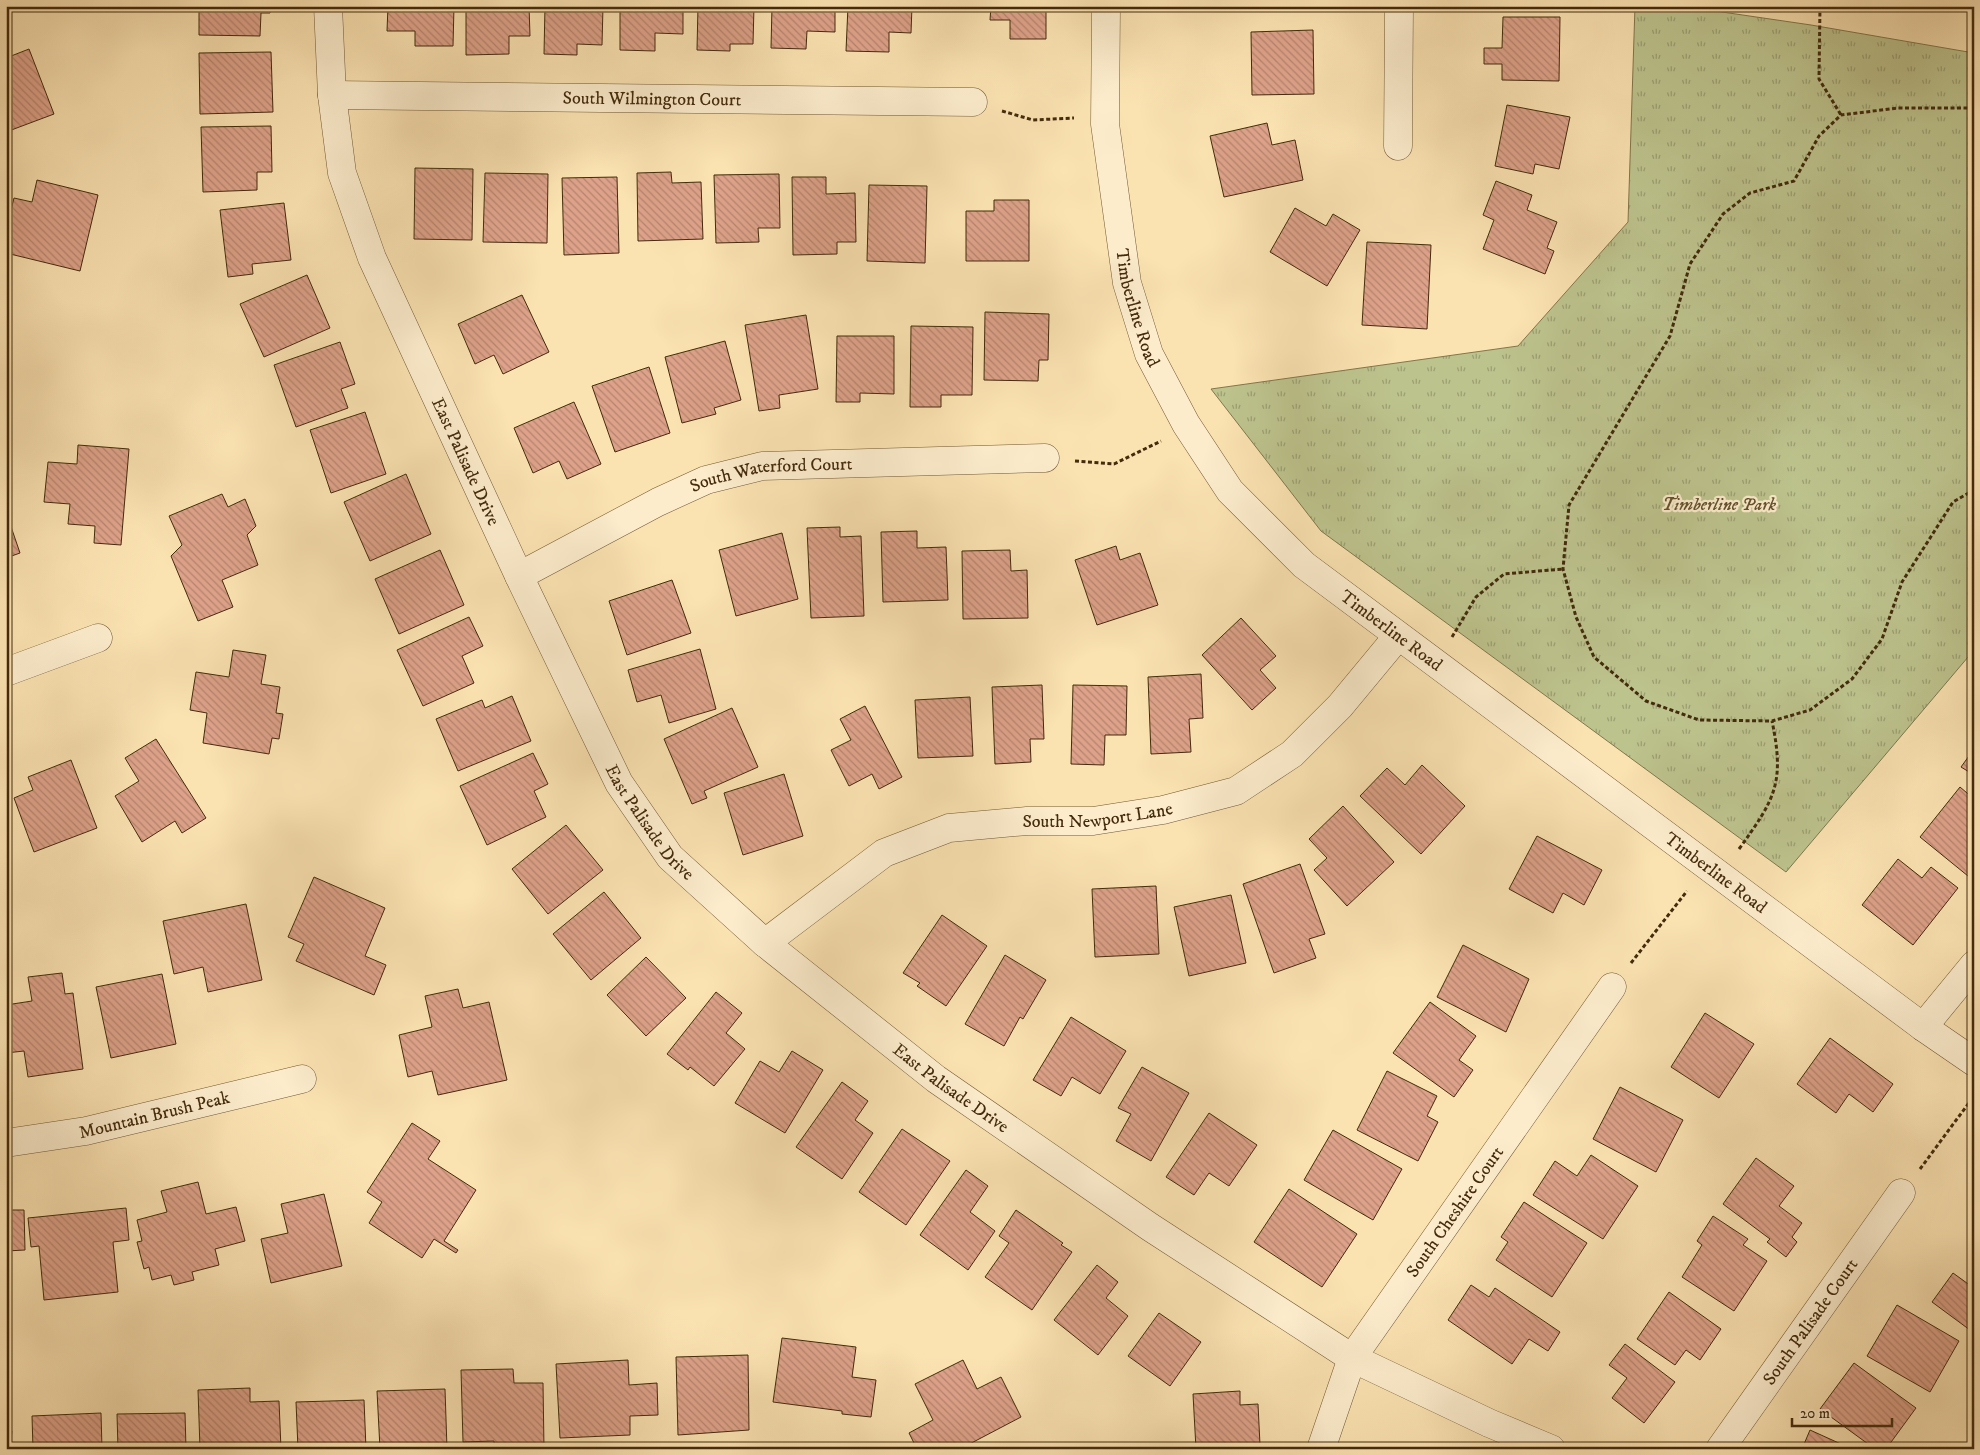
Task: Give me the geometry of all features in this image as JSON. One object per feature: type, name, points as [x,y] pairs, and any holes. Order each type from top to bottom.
[{"type":"street","name":"East Palisade Drive","points":[[328,6],[332,95],[342,173],[372,258],[519,576],[619,783],[670,857],[765,943],[936,1079],[1150,1227],[1352,1358]]},
{"type":"street","name":"Timberline Road","points":[[1106,6],[1105,116],[1127,283],[1149,354],[1186,424],[1230,491],[1304,565],[1923,1027],[1974,1062]]},
{"type":"street","points":[[1398,146],[1399,6]]},
{"type":"street","name":"South Wilmington Court","points":[[332,95],[973,102]]},
{"type":"street","name":"South Waterford Court","points":[[519,576],[658,502],[706,480],[762,466],[1045,458]]},
{"type":"street","name":"South Newport Lane","points":[[765,943],[884,853],[949,828],[1027,821],[1093,821],[1163,810],[1236,791],[1292,754],[1340,706],[1398,636]]},
{"type":"street","points":[[6,672],[98,638]]},
{"type":"street","points":[[1923,1027],[1974,965]]},
{"type":"street","name":"South Cheshire Court","points":[[1321,1449],[1352,1358],[1612,987]]},
{"type":"street","name":"Mountain Brush Peak","points":[[6,1143],[86,1131],[302,1079]]},
{"type":"street","name":"South Palisade Court","points":[[1720,1449],[1901,1193]]},
{"type":"street","points":[[1352,1358],[1489,1423],[1551,1449]]},
{"type":"path","points":[[1820,6],[1819,79],[1841,115]]},
{"type":"path","points":[[973,102],[1033,120],[1105,116]]},
{"type":"path","points":[[1974,108],[1898,108],[1841,115],[1819,136],[1794,181],[1750,193],[1722,214],[1690,264],[1670,336],[1569,505],[1563,569],[1576,618],[1594,657],[1646,701],[1699,720],[1772,721],[1810,710],[1852,679],[1882,640],[1902,582],[1953,502],[1974,490]]},
{"type":"path","points":[[1045,458],[1114,464],[1149,449],[1186,424]]},
{"type":"path","points":[[1451,640],[1476,597],[1504,574],[1563,569]]},
{"type":"path","points":[[1739,848],[1765,813],[1776,786],[1779,753],[1772,721]]},
{"type":"path","points":[[1612,987],[1706,865]]},
{"type":"path","points":[[1901,1193],[1974,1096]]},
{"type":"green space","name":"Timberline Park","points":[[1635,6],[1681,6],[1811,25],[1974,53],[1974,650],[1786,872],[1321,531],[1211,389],[1518,346],[1628,222]]},
{"type":"building","points":[[199,6],[270,6],[270,13],[261,13],[260,36],[199,35]]},
{"type":"building","points":[[388,6],[454,6],[453,46],[415,46],[415,31],[387,31]]},
{"type":"building","points":[[466,6],[529,6],[530,36],[509,36],[509,54],[466,55]]},
{"type":"building","points":[[545,6],[603,6],[602,45],[577,44],[577,55],[544,54]]},
{"type":"building","points":[[620,6],[683,6],[683,34],[655,33],[655,51],[620,50]]},
{"type":"building","points":[[698,6],[754,6],[753,44],[730,44],[730,51],[697,50]]},
{"type":"building","points":[[772,6],[835,6],[835,32],[807,31],[806,49],[771,48]]},
{"type":"building","points":[[848,6],[912,6],[911,33],[889,32],[889,52],[846,51]]},
{"type":"building","points":[[991,6],[1046,6],[1046,39],[1010,39],[1010,20],[990,20]]},
{"type":"building","points":[[1503,17],[1560,17],[1559,81],[1502,80],[1502,64],[1484,64],[1484,48],[1502,48]]},
{"type":"building","points":[[1313,30],[1314,94],[1252,95],[1251,32]]},
{"type":"building","points":[[29,49],[54,114],[6,132],[6,58]]},
{"type":"building","points":[[271,52],[273,112],[200,114],[199,53]]},
{"type":"building","points":[[1507,105],[1570,117],[1559,169],[1535,164],[1533,174],[1495,166]]},
{"type":"building","points":[[1267,123],[1272,145],[1295,140],[1303,180],[1224,197],[1210,136]]},
{"type":"building","points":[[271,126],[272,172],[257,172],[257,190],[203,192],[201,127]]},
{"type":"building","points":[[415,168],[473,169],[472,240],[414,239]]},
{"type":"building","points":[[671,172],[672,183],[701,182],[703,239],[638,241],[637,173]]},
{"type":"building","points":[[485,173],[548,174],[547,243],[483,242]]},
{"type":"building","points":[[779,174],[780,228],[758,228],[759,242],[716,243],[714,175]]},
{"type":"building","points":[[617,177],[619,253],[564,255],[562,178]]},
{"type":"building","points":[[792,177],[826,177],[826,194],[855,193],[856,242],[837,242],[837,254],[793,255]]},
{"type":"building","points":[[37,180],[98,195],[80,271],[6,253],[6,230],[14,198],[32,202]]},
{"type":"building","points":[[1496,181],[1532,195],[1527,210],[1557,222],[1547,248],[1554,251],[1545,274],[1483,249],[1494,220],[1483,215]]},
{"type":"building","points":[[869,185],[927,186],[925,263],[867,261]]},
{"type":"building","points":[[994,200],[1029,200],[1029,261],[966,261],[966,211],[994,211]]},
{"type":"building","points":[[284,203],[291,260],[252,264],[253,274],[228,277],[220,210]]},
{"type":"building","points":[[1295,208],[1326,226],[1333,214],[1360,230],[1327,286],[1270,252]]},
{"type":"building","points":[[1367,242],[1431,245],[1427,329],[1362,325]]},
{"type":"building","points":[[307,275],[330,328],[264,357],[240,304]]},
{"type":"building","points":[[522,295],[549,352],[503,374],[494,355],[475,364],[458,324]]},
{"type":"building","points":[[985,312],[1049,314],[1048,360],[1039,360],[1038,381],[984,380]]},
{"type":"building","points":[[806,315],[818,389],[779,395],[780,408],[759,411],[745,325]]},
{"type":"building","points":[[911,326],[973,327],[972,395],[941,395],[941,407],[910,407]]},
{"type":"building","points":[[837,336],[894,336],[894,394],[860,393],[860,402],[836,402]]},
{"type":"building","points":[[725,341],[741,400],[714,408],[716,414],[682,423],[665,357]]},
{"type":"building","points":[[340,342],[355,384],[341,389],[348,408],[296,427],[274,365]]},
{"type":"building","points":[[649,367],[670,433],[615,452],[592,386]]},
{"type":"building","points":[[574,402],[601,464],[567,479],[559,461],[533,473],[514,428]]},
{"type":"building","points":[[365,412],[386,474],[331,493],[310,430]]},
{"type":"building","points":[[78,445],[129,449],[121,545],[94,543],[95,526],[68,524],[70,504],[44,502],[48,462],[77,464]]},
{"type":"building","points":[[406,474],[431,534],[370,561],[344,502]]},
{"type":"building","points":[[222,494],[228,507],[245,499],[256,526],[247,535],[258,565],[222,580],[233,607],[198,621],[171,556],[182,545],[169,516]]},
{"type":"building","points":[[6,512],[20,553],[6,558]]},
{"type":"building","points":[[840,527],[840,537],[861,536],[864,616],[811,618],[807,528]]},
{"type":"building","points":[[917,531],[917,548],[946,547],[948,600],[883,602],[881,532]]},
{"type":"building","points":[[782,533],[798,599],[736,616],[719,550]]},
{"type":"building","points":[[1116,546],[1120,560],[1140,553],[1158,605],[1097,625],[1075,560]]},
{"type":"building","points":[[440,550],[464,605],[399,634],[375,579]]},
{"type":"building","points":[[1010,550],[1011,571],[1027,570],[1028,618],[963,619],[962,551]]},
{"type":"building","points":[[672,580],[691,633],[627,655],[609,601]]},
{"type":"building","points":[[469,617],[483,646],[462,656],[474,683],[423,706],[397,650]]},
{"type":"building","points":[[1241,618],[1276,656],[1260,670],[1276,688],[1252,710],[1202,655]]},
{"type":"building","points":[[700,649],[716,709],[669,723],[661,695],[637,702],[628,670]]},
{"type":"building","points":[[233,650],[266,655],[261,684],[280,687],[276,713],[283,714],[279,739],[272,738],[269,754],[203,743],[207,713],[190,710],[196,672],[229,677]]},
{"type":"building","points":[[1201,674],[1203,718],[1189,719],[1191,752],[1151,754],[1148,677]]},
{"type":"building","points":[[1042,685],[1044,739],[1030,739],[1031,762],[995,764],[992,687]]},
{"type":"building","points":[[1073,685],[1127,686],[1126,735],[1105,735],[1104,765],[1071,764]]},
{"type":"building","points":[[512,696],[531,741],[458,771],[436,719],[482,700],[485,708]]},
{"type":"building","points":[[970,697],[973,756],[918,758],[915,700]]},
{"type":"building","points":[[865,706],[902,777],[879,789],[872,774],[849,786],[831,750],[851,740],[840,719]]},
{"type":"building","points":[[732,708],[758,767],[704,791],[707,798],[692,804],[664,739]]},
{"type":"building","points":[[156,739],[206,818],[182,833],[175,821],[142,842],[115,796],[139,781],[125,758]]},
{"type":"building","points":[[1974,749],[1974,775],[1961,767]]},
{"type":"building","points":[[533,753],[548,784],[534,791],[546,817],[487,845],[460,786]]},
{"type":"building","points":[[71,760],[97,828],[34,852],[14,798],[33,790],[28,777]]},
{"type":"building","points":[[1422,765],[1465,806],[1421,854],[1360,796],[1387,768],[1405,785]]},
{"type":"building","points":[[784,774],[803,836],[743,855],[724,793]]},
{"type":"building","points":[[1960,787],[1974,799],[1974,869],[1968,876],[1920,837]]},
{"type":"building","points":[[1343,806],[1394,862],[1347,906],[1314,870],[1327,858],[1309,839]]},
{"type":"building","points":[[566,825],[603,870],[548,914],[512,869]]},
{"type":"building","points":[[1537,836],[1602,870],[1584,905],[1563,893],[1553,913],[1509,889]]},
{"type":"building","points":[[1898,859],[1922,878],[1931,867],[1958,888],[1913,945],[1862,905]]},
{"type":"building","points":[[1300,864],[1325,934],[1309,939],[1316,958],[1274,973],[1243,884]]},
{"type":"building","points":[[314,877],[385,908],[365,956],[386,965],[374,995],[296,961],[304,944],[288,937]]},
{"type":"building","points":[[1156,886],[1159,954],[1095,957],[1092,889]]},
{"type":"building","points":[[604,892],[641,938],[591,980],[553,934]]},
{"type":"building","points":[[1231,895],[1246,963],[1189,976],[1174,907]]},
{"type":"building","points":[[246,904],[262,980],[208,992],[203,967],[174,974],[163,921]]},
{"type":"building","points":[[942,915],[987,946],[946,1006],[917,986],[920,983],[903,973]]},
{"type":"building","points":[[1463,945],[1529,979],[1506,1032],[1437,997]]},
{"type":"building","points":[[1005,955],[1046,980],[1023,1019],[1020,1017],[1004,1046],[965,1024]]},
{"type":"building","points":[[646,957],[686,998],[646,1036],[607,995]]},
{"type":"building","points":[[62,973],[65,994],[73,993],[83,1069],[28,1077],[24,1051],[6,1053],[6,1005],[32,1001],[28,977]]},
{"type":"building","points":[[162,974],[176,1044],[111,1058],[96,987]]},
{"type":"building","points":[[458,989],[463,1008],[489,1002],[507,1080],[438,1095],[432,1071],[408,1077],[399,1035],[432,1027],[425,996]]},
{"type":"building","points":[[716,992],[742,1013],[726,1033],[745,1049],[714,1086],[690,1067],[688,1070],[667,1054]]},
{"type":"building","points":[[1430,1002],[1476,1036],[1459,1060],[1473,1070],[1454,1097],[1393,1053]]},
{"type":"building","points":[[1705,1013],[1754,1044],[1719,1098],[1671,1067]]},
{"type":"building","points":[[1071,1017],[1126,1051],[1100,1094],[1072,1077],[1061,1096],[1033,1080]]},
{"type":"building","points":[[1830,1038],[1893,1084],[1873,1112],[1849,1094],[1836,1113],[1797,1084]]},
{"type":"building","points":[[792,1051],[823,1070],[785,1133],[735,1103],[760,1061],[779,1072]]},
{"type":"building","points":[[1142,1067],[1189,1093],[1151,1161],[1116,1141],[1131,1114],[1118,1108]]},
{"type":"building","points":[[1387,1071],[1437,1096],[1427,1116],[1438,1122],[1418,1161],[1357,1130]]},
{"type":"building","points":[[842,1082],[868,1101],[855,1120],[873,1133],[842,1179],[796,1147]]},
{"type":"building","points":[[1620,1087],[1683,1120],[1656,1172],[1593,1139]]},
{"type":"building","points":[[1209,1113],[1257,1145],[1229,1186],[1209,1173],[1194,1195],[1166,1177]]},
{"type":"building","points":[[412,1123],[440,1141],[428,1159],[476,1190],[444,1241],[458,1250],[456,1253],[434,1239],[422,1258],[369,1223],[382,1202],[367,1192]]},
{"type":"building","points":[[902,1129],[950,1161],[906,1225],[859,1192]]},
{"type":"building","points":[[1333,1130],[1402,1169],[1373,1220],[1304,1180]]},
{"type":"building","points":[[1591,1155],[1638,1186],[1603,1239],[1533,1195],[1555,1161],[1577,1176]]},
{"type":"building","points":[[1756,1158],[1794,1186],[1779,1206],[1802,1223],[1792,1237],[1797,1242],[1786,1257],[1767,1242],[1770,1239],[1723,1204]]},
{"type":"building","points":[[966,1170],[988,1186],[970,1212],[995,1231],[968,1270],[920,1235]]},
{"type":"building","points":[[198,1182],[206,1214],[236,1207],[245,1241],[215,1249],[219,1265],[192,1272],[194,1280],[174,1285],[171,1275],[152,1280],[149,1267],[144,1269],[137,1242],[142,1241],[137,1220],[167,1212],[161,1191]]},
{"type":"building","points":[[1289,1189],[1357,1234],[1322,1287],[1254,1242]]},
{"type":"building","points":[[324,1194],[342,1266],[271,1283],[261,1239],[288,1233],[281,1204]]},
{"type":"building","points":[[1524,1202],[1587,1243],[1552,1297],[1496,1260],[1508,1242],[1501,1237]]},
{"type":"building","points":[[126,1208],[129,1240],[113,1242],[118,1292],[44,1300],[39,1246],[31,1247],[28,1218]]},
{"type":"building","points":[[6,1210],[24,1210],[25,1250],[6,1251]]},
{"type":"building","points":[[1016,1210],[1063,1243],[1061,1245],[1072,1252],[1032,1310],[985,1277],[1009,1243],[999,1236]]},
{"type":"building","points":[[1713,1216],[1748,1239],[1743,1245],[1767,1261],[1734,1311],[1682,1277],[1702,1245],[1697,1241]]},
{"type":"building","points":[[1097,1265],[1118,1282],[1106,1298],[1128,1316],[1098,1355],[1054,1320]]},
{"type":"building","points":[[1953,1273],[1971,1286],[1974,1281],[1974,1333],[1932,1302]]},
{"type":"building","points":[[1471,1285],[1489,1297],[1495,1288],[1560,1332],[1548,1351],[1529,1339],[1512,1364],[1448,1320]]},
{"type":"building","points":[[1669,1292],[1721,1329],[1700,1360],[1686,1350],[1675,1365],[1637,1339]]},
{"type":"building","points":[[1897,1305],[1959,1341],[1930,1392],[1867,1356]]},
{"type":"building","points":[[1159,1313],[1201,1342],[1170,1386],[1128,1356]]},
{"type":"building","points":[[782,1338],[856,1347],[852,1377],[876,1380],[871,1417],[842,1414],[842,1411],[773,1402]]},
{"type":"building","points":[[1625,1344],[1675,1382],[1644,1423],[1612,1398],[1627,1378],[1609,1365]]},
{"type":"building","points":[[748,1355],[749,1430],[678,1435],[676,1357]]},
{"type":"building","points":[[628,1360],[629,1385],[657,1383],[658,1415],[630,1416],[630,1435],[560,1438],[556,1364]]},
{"type":"building","points":[[963,1360],[977,1389],[1001,1377],[1021,1417],[960,1449],[917,1449],[909,1433],[933,1420],[915,1384]]},
{"type":"building","points":[[1854,1363],[1916,1408],[1886,1449],[1875,1449],[1820,1409]]},
{"type":"building","points":[[513,1369],[514,1383],[543,1383],[544,1449],[494,1449],[494,1441],[463,1442],[461,1370]]},
{"type":"building","points":[[250,1388],[250,1402],[279,1401],[281,1449],[200,1449],[198,1390]]},
{"type":"building","points":[[445,1389],[447,1449],[380,1449],[377,1391]]},
{"type":"building","points":[[1240,1391],[1240,1405],[1258,1404],[1260,1445],[1196,1449],[1193,1394]]},
{"type":"building","points":[[364,1400],[366,1449],[298,1449],[296,1402]]},
{"type":"building","points":[[101,1413],[102,1449],[33,1449],[32,1416]]},
{"type":"building","points":[[185,1413],[186,1449],[118,1449],[117,1414]]},
{"type":"building","points":[[6,1430],[12,1431],[10,1449],[6,1449]]},
{"type":"building","points":[[1810,1430],[1852,1449],[1802,1449]]}]
